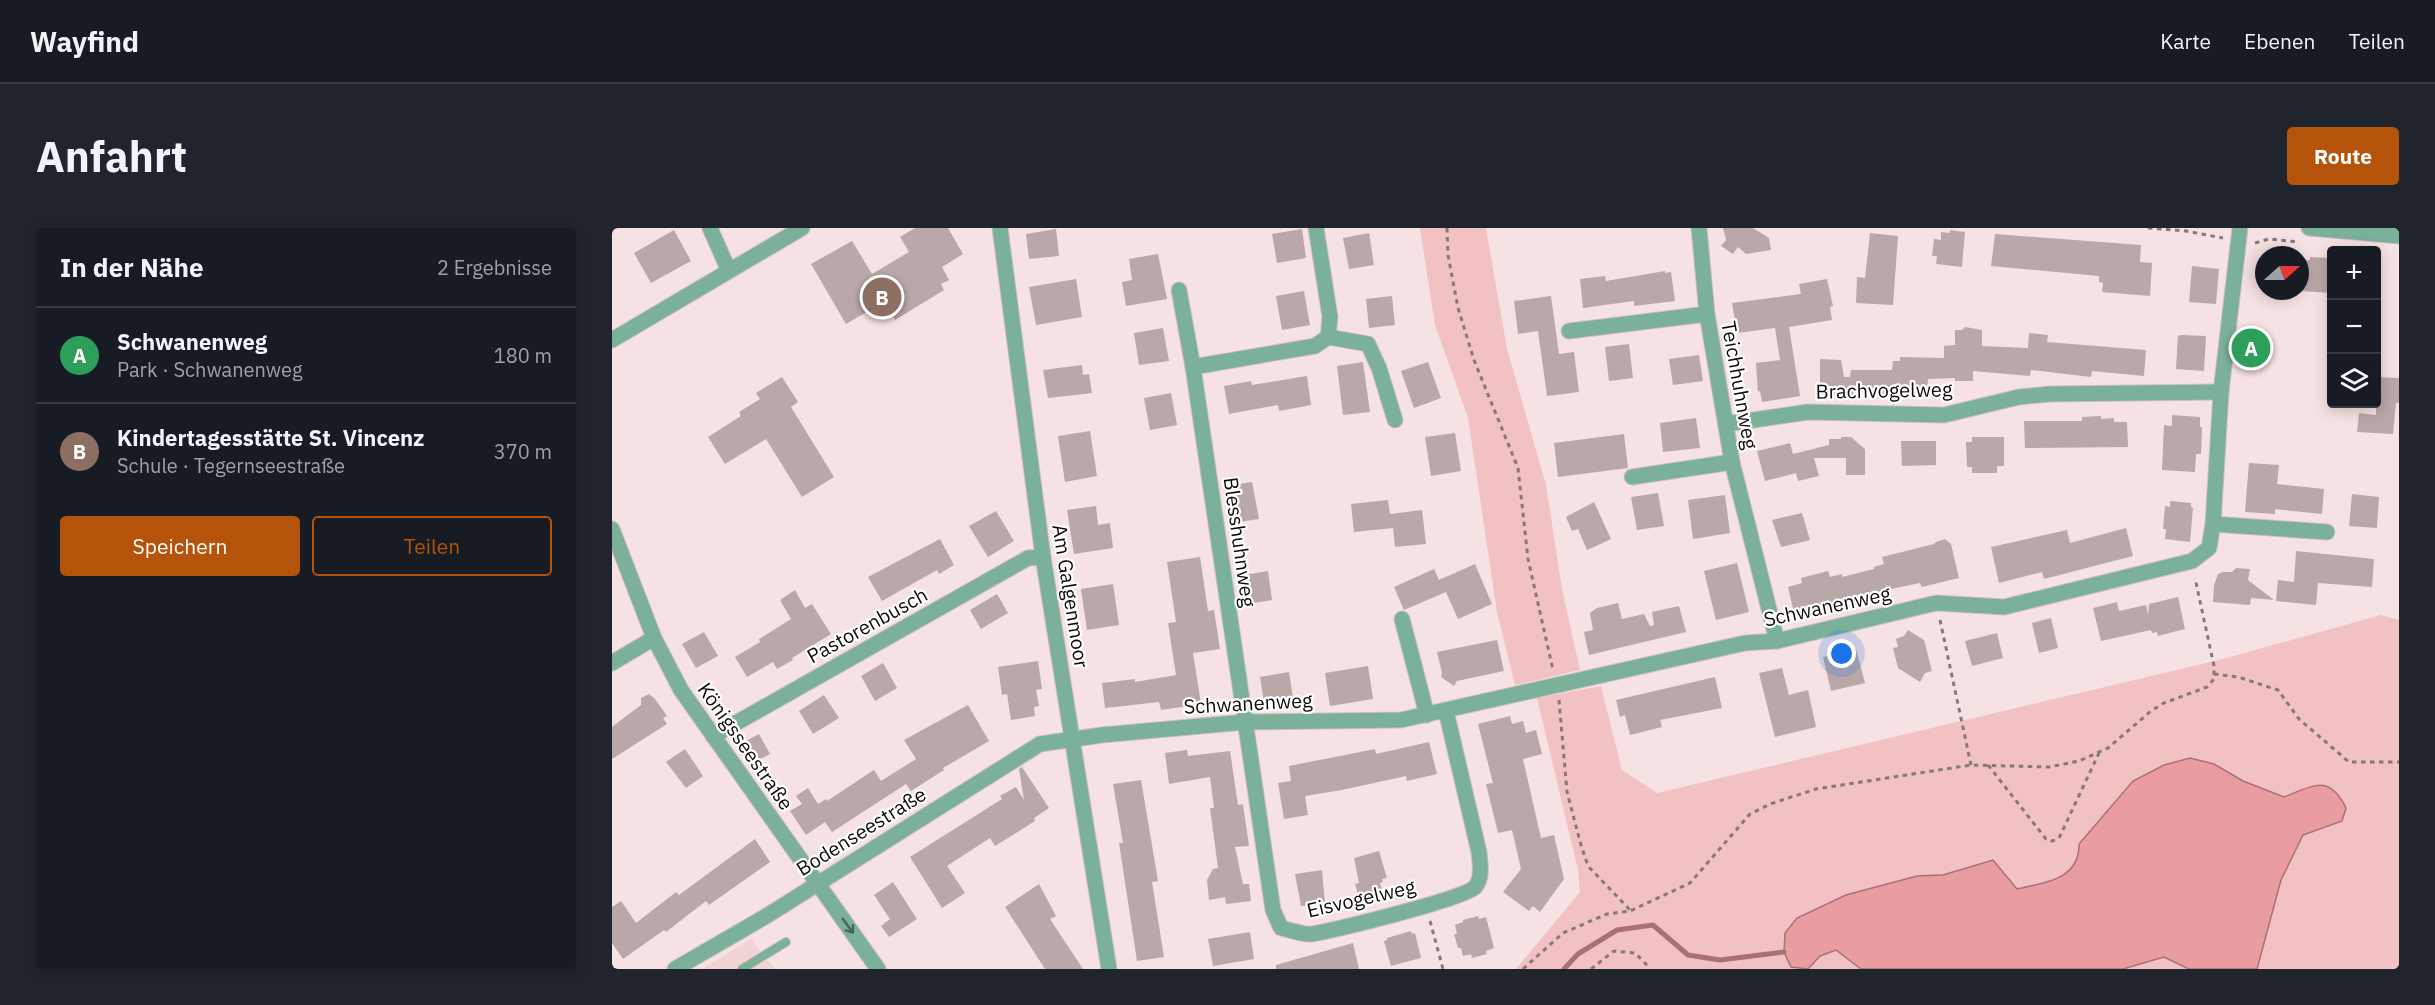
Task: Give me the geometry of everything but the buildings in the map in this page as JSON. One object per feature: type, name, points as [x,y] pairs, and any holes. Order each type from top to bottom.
[{"type":"street","points":[[710,228],[729,271]]},
{"type":"street","points":[[612,340],[802,228]]},
{"type":"street","name":"Am Galgenmoor","points":[[999,228],[1043,557],[1109,969]]},
{"type":"street","points":[[1316,228],[1330,317],[1328,337]]},
{"type":"street","name":"Teichhuhnweg","points":[[1699,228],[1707,314],[1732,462],[1777,641]]},
{"type":"street","points":[[2192,561],[2209,548],[2213,524],[2221,392],[2240,228]]},
{"type":"street","points":[[2309,228],[2399,236]]},
{"type":"street","name":"Blesshuhnweg","points":[[1179,290],[1193,368],[1245,722]]},
{"type":"street","name":"Teichhuhnweg","points":[[1569,331],[1707,314]]},
{"type":"street","points":[[1193,368],[1315,346],[1328,337],[1368,344],[1379,368],[1395,420]]},
{"type":"street","name":"Brachvogelweg","points":[[1726,424],[1808,412],[1944,415],[2019,397],[2050,394],[2221,392]]},
{"type":"street","name":"Teichhuhnweg","points":[[1632,477],[1732,462]]},
{"type":"street","points":[[2213,524],[2326,532]]},
{"type":"street","name":"Königsseestraße","points":[[612,530],[654,638],[681,690],[879,969]]},
{"type":"street","name":"Pastorenbusch","points":[[713,736],[1028,558],[1043,557]]},
{"type":"street","name":"Schwanenweg","points":[[1072,739],[1245,722],[1401,720],[1745,643],[1777,641],[1936,603],[2004,607],[2192,561]]},
{"type":"street","points":[[1402,619],[1426,715]]},
{"type":"street","points":[[612,663],[654,638]]},
{"type":"street","name":"Eisvogelweg","points":[[1245,722],[1274,910],[1281,928],[1309,934],[1426,906],[1467,893],[1477,886],[1481,870],[1446,711]]},
{"type":"street","name":"Bodenseestraße","points":[[675,969],[768,915],[1040,744],[1072,739]]},
{"type":"lane","points":[[741,969],[786,942]]},
{"type":"path","points":[[1447,228],[1458,309],[1474,360],[1518,468],[1528,558],[1561,711],[1567,792],[1581,845],[1588,866],[1630,911]]},
{"type":"path","points":[[2148,228],[2220,236],[2238,245]]},
{"type":"path","points":[[1523,969],[1563,933],[1607,914],[1630,911],[1690,883],[1750,814],[1770,804],[1816,789],[1971,765],[2049,767],[2079,761],[2108,748],[2157,707],[2207,687],[2214,680],[2192,561]]},
{"type":"path","points":[[1936,603],[1971,765]]},
{"type":"path","points":[[2214,674],[2238,676],[2278,690],[2299,719],[2349,762],[2399,762]]},
{"type":"path","points":[[1988,765],[2046,839],[2052,841],[2059,838],[2100,752]]},
{"type":"path","points":[[1426,906],[1443,969]]},
{"type":"path","points":[[1591,969],[1614,951],[1635,953],[1646,964],[1647,969]]},
{"type":"shaded area","points":[[1420,228],[1486,228],[1507,349],[1546,485],[1562,589],[1580,670],[1515,685],[1497,612],[1468,418],[1435,325]]},
{"type":"shaded area","points":[[2381,615],[2399,620],[2399,969],[1516,969],[1580,892],[1578,870],[1537,698],[1601,686],[1622,770],[1657,793],[2219,660]]},
{"type":"shaded area","points":[[2190,758],[2214,764],[2243,781],[2284,797],[2312,786],[2327,786],[2340,797],[2346,808],[2342,821],[2303,835],[2281,880],[2257,969],[2189,969],[2164,957],[2123,969],[1861,969],[1836,950],[1820,956],[1808,969],[1791,967],[1784,952],[1785,933],[1797,918],[1846,895],[1917,876],[1943,875],[1993,860],[2017,889],[2058,878],[2073,865],[2078,856],[2079,844],[2133,781],[2164,765]]},
{"type":"shaded area","points":[[751,939],[775,969],[702,969]]},
{"type":"waterway","points":[[1564,969],[1578,954],[1617,930],[1653,925],[1688,955],[1720,960],[1784,952]]},
{"type":"place","name":"Kindertagesstätte St. Vincenz","points":[[882,297]]},
{"type":"place","name":"Schwanenweg","points":[[2251,348]]}]
